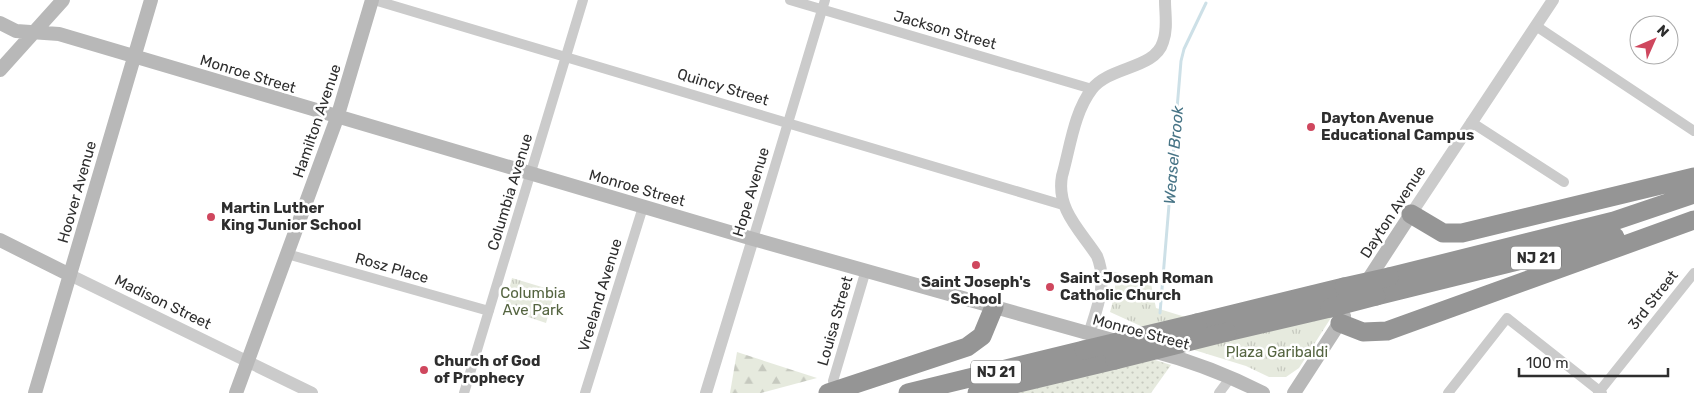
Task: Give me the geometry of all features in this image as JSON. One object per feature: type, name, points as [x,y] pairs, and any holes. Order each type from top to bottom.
[{"type":"highway","points":[[1411,214],[1443,232],[1462,233],[1694,177]]},
{"type":"highway","name":"NJ 21","points":[[908,393],[1086,342],[1198,323],[1614,221],[1694,194]]},
{"type":"highway","name":"NJ 21","points":[[977,393],[1227,332],[1335,315],[1376,296],[1600,241],[1694,212]]},
{"type":"highway","points":[[1335,315],[1363,332],[1387,331],[1694,220]]},
{"type":"highway","points":[[830,387],[967,347],[982,336],[994,307]]},
{"type":"main road","points":[[0,70],[63,0]]},
{"type":"main road","name":"Hoover Avenue","points":[[35,393],[151,0]]},
{"type":"main road","name":"Hamilton Avenue","points":[[236,393],[337,118],[373,0]]},
{"type":"main road","name":"Monroe Street","points":[[0,23],[16,31],[59,34],[337,118],[994,307],[1086,342],[1182,359],[1231,377],[1263,393]]},
{"type":"main road","name":"Dayton Avenue","points":[[1294,393],[1335,315],[1411,214]]},
{"type":"main road","name":"Madison Street","points":[[0,240],[70,275]]},
{"type":"street","name":"Quincy Street","points":[[373,0],[1063,204]]},
{"type":"street","name":"Columbia Avenue","points":[[464,393],[583,0]]},
{"type":"street","name":"Jackson Street","points":[[790,0],[824,5],[1092,89]]},
{"type":"street","points":[[1086,342],[1101,292],[1101,265],[1063,204],[1060,185],[1062,176],[1080,113],[1092,89],[1106,76],[1156,54],[1165,34],[1166,0]]},
{"type":"street","name":"Dayton Avenue","points":[[1411,214],[1553,0]]},
{"type":"street","name":"Hope Avenue","points":[[706,393],[824,5]]},
{"type":"street","points":[[1536,26],[1694,131]]},
{"type":"street","points":[[1471,122],[1564,182]]},
{"type":"street","name":"Vreeland Avenue","points":[[585,393],[643,207]]},
{"type":"street","name":"Rosz Place","points":[[287,254],[489,311]]},
{"type":"street","name":"Louisa Street","points":[[830,387],[866,270]]},
{"type":"street","name":"3rd Street","points":[[1600,392],[1694,273]]},
{"type":"street","name":"Madison Street","points":[[70,275],[312,393]]},
{"type":"street","points":[[1448,393],[1507,318],[1600,392]]},
{"type":"street","points":[[1219,393],[1231,377]]},
{"type":"green space","name":"Plaza Garibaldi","points":[[1114,272],[1150,279],[1156,308],[1241,334],[1334,313],[1299,368],[1286,377],[1269,377],[1246,366],[1191,349],[1110,312],[1115,292]]},
{"type":"green space","name":"Columbia Ave Park","points":[[512,278],[555,291],[546,323],[504,309]]},
{"type":"green space","points":[[737,352],[817,378],[761,393],[730,393]]},
{"type":"green space","points":[[1152,359],[1171,365],[1151,393],[1016,393]]},
{"type":"waterway","name":"Weasel Brook","points":[[1160,313],[1181,61],[1184,49],[1206,3]]},
{"type":"place","name":"Dayton Avenue Educational Campus","points":[[1311,127]]},
{"type":"place","name":"Martin Luther King Junior School","points":[[211,217]]},
{"type":"place","name":"Saint Joseph's School","points":[[976,265]]},
{"type":"place","name":"Saint Joseph Roman Catholic Church","points":[[1050,287]]},
{"type":"place","name":"Church of God of Prophecy","points":[[424,370]]}]
